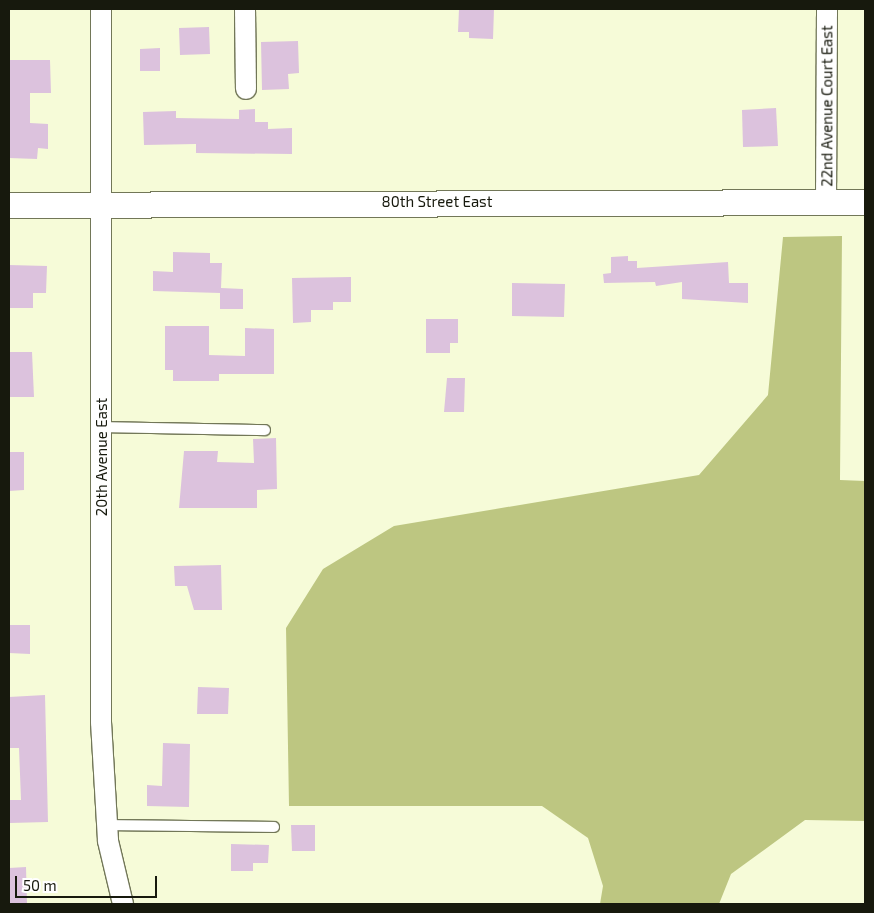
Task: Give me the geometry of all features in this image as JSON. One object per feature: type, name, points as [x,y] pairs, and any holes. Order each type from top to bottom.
[{"type":"street","name":"20th Avenue East","points":[[101,9],[103,427],[100,722],[107,825],[123,904]]},
{"type":"street","points":[[245,9],[246,89]]},
{"type":"street","name":"22nd Avenue Court East","points":[[826,202],[827,9]]},
{"type":"street","name":"80th Street East","points":[[9,205],[103,202],[865,202]]},
{"type":"lane","points":[[103,427],[265,430]]},
{"type":"lane","points":[[107,825],[274,827]]},
{"type":"green space","points":[[842,236],[840,480],[865,481],[865,821],[805,820],[731,874],[719,904],[600,904],[603,886],[588,838],[542,806],[289,806],[286,628],[323,569],[394,526],[699,475],[768,395],[783,237]]},
{"type":"building","points":[[459,9],[494,9],[493,39],[469,38],[469,32],[458,32]]},
{"type":"building","points":[[209,27],[210,54],[180,55],[179,28]]},
{"type":"building","points":[[298,41],[299,73],[288,74],[289,89],[262,90],[261,42]]},
{"type":"building","points":[[160,48],[160,71],[140,71],[140,49]]},
{"type":"building","points":[[9,60],[50,60],[51,93],[30,93],[30,123],[48,124],[48,149],[38,148],[37,159],[9,158]]},
{"type":"building","points":[[776,108],[778,146],[743,147],[742,110]]},
{"type":"building","points":[[255,109],[255,122],[268,122],[268,129],[292,128],[292,154],[196,153],[196,144],[144,145],[143,112],[176,111],[176,118],[239,119],[239,110]]},
{"type":"building","points":[[173,252],[210,253],[210,263],[222,263],[221,288],[243,289],[243,309],[220,309],[220,293],[153,291],[153,271],[173,272]]},
{"type":"building","points":[[628,256],[628,261],[637,261],[637,268],[728,262],[729,283],[748,283],[748,303],[682,299],[682,282],[656,286],[655,282],[604,283],[603,274],[611,273],[611,257]]},
{"type":"building","points":[[9,265],[47,266],[46,293],[33,293],[33,308],[9,308]]},
{"type":"building","points":[[351,277],[351,302],[333,302],[333,310],[311,310],[311,322],[293,323],[292,278]]},
{"type":"building","points":[[512,283],[565,284],[564,317],[512,316]]},
{"type":"building","points":[[426,319],[458,319],[458,343],[450,343],[450,353],[426,353]]},
{"type":"building","points":[[165,326],[209,326],[209,355],[245,356],[245,328],[274,329],[274,374],[219,374],[219,381],[173,381],[173,370],[165,370]]},
{"type":"building","points":[[9,352],[32,352],[34,397],[9,397]]},
{"type":"building","points":[[447,378],[465,378],[464,412],[444,412]]},
{"type":"building","points":[[276,438],[277,489],[257,490],[257,508],[179,508],[184,451],[218,451],[217,462],[254,463],[253,439]]},
{"type":"building","points":[[9,452],[24,452],[24,490],[9,491]]},
{"type":"building","points":[[221,565],[222,610],[194,610],[187,586],[175,586],[174,566]]},
{"type":"building","points":[[9,625],[30,625],[30,654],[9,653]]},
{"type":"building","points":[[198,687],[229,688],[228,714],[197,714]]},
{"type":"building","points":[[45,695],[48,822],[10,823],[9,800],[21,800],[19,748],[9,748],[9,697]]},
{"type":"building","points":[[163,743],[190,744],[189,807],[147,806],[147,785],[162,786]]},
{"type":"building","points":[[291,825],[315,825],[315,851],[292,851]]},
{"type":"building","points":[[231,844],[269,845],[268,863],[253,863],[253,871],[231,871]]},
{"type":"building","points":[[26,867],[27,904],[9,904],[9,868]]}]
